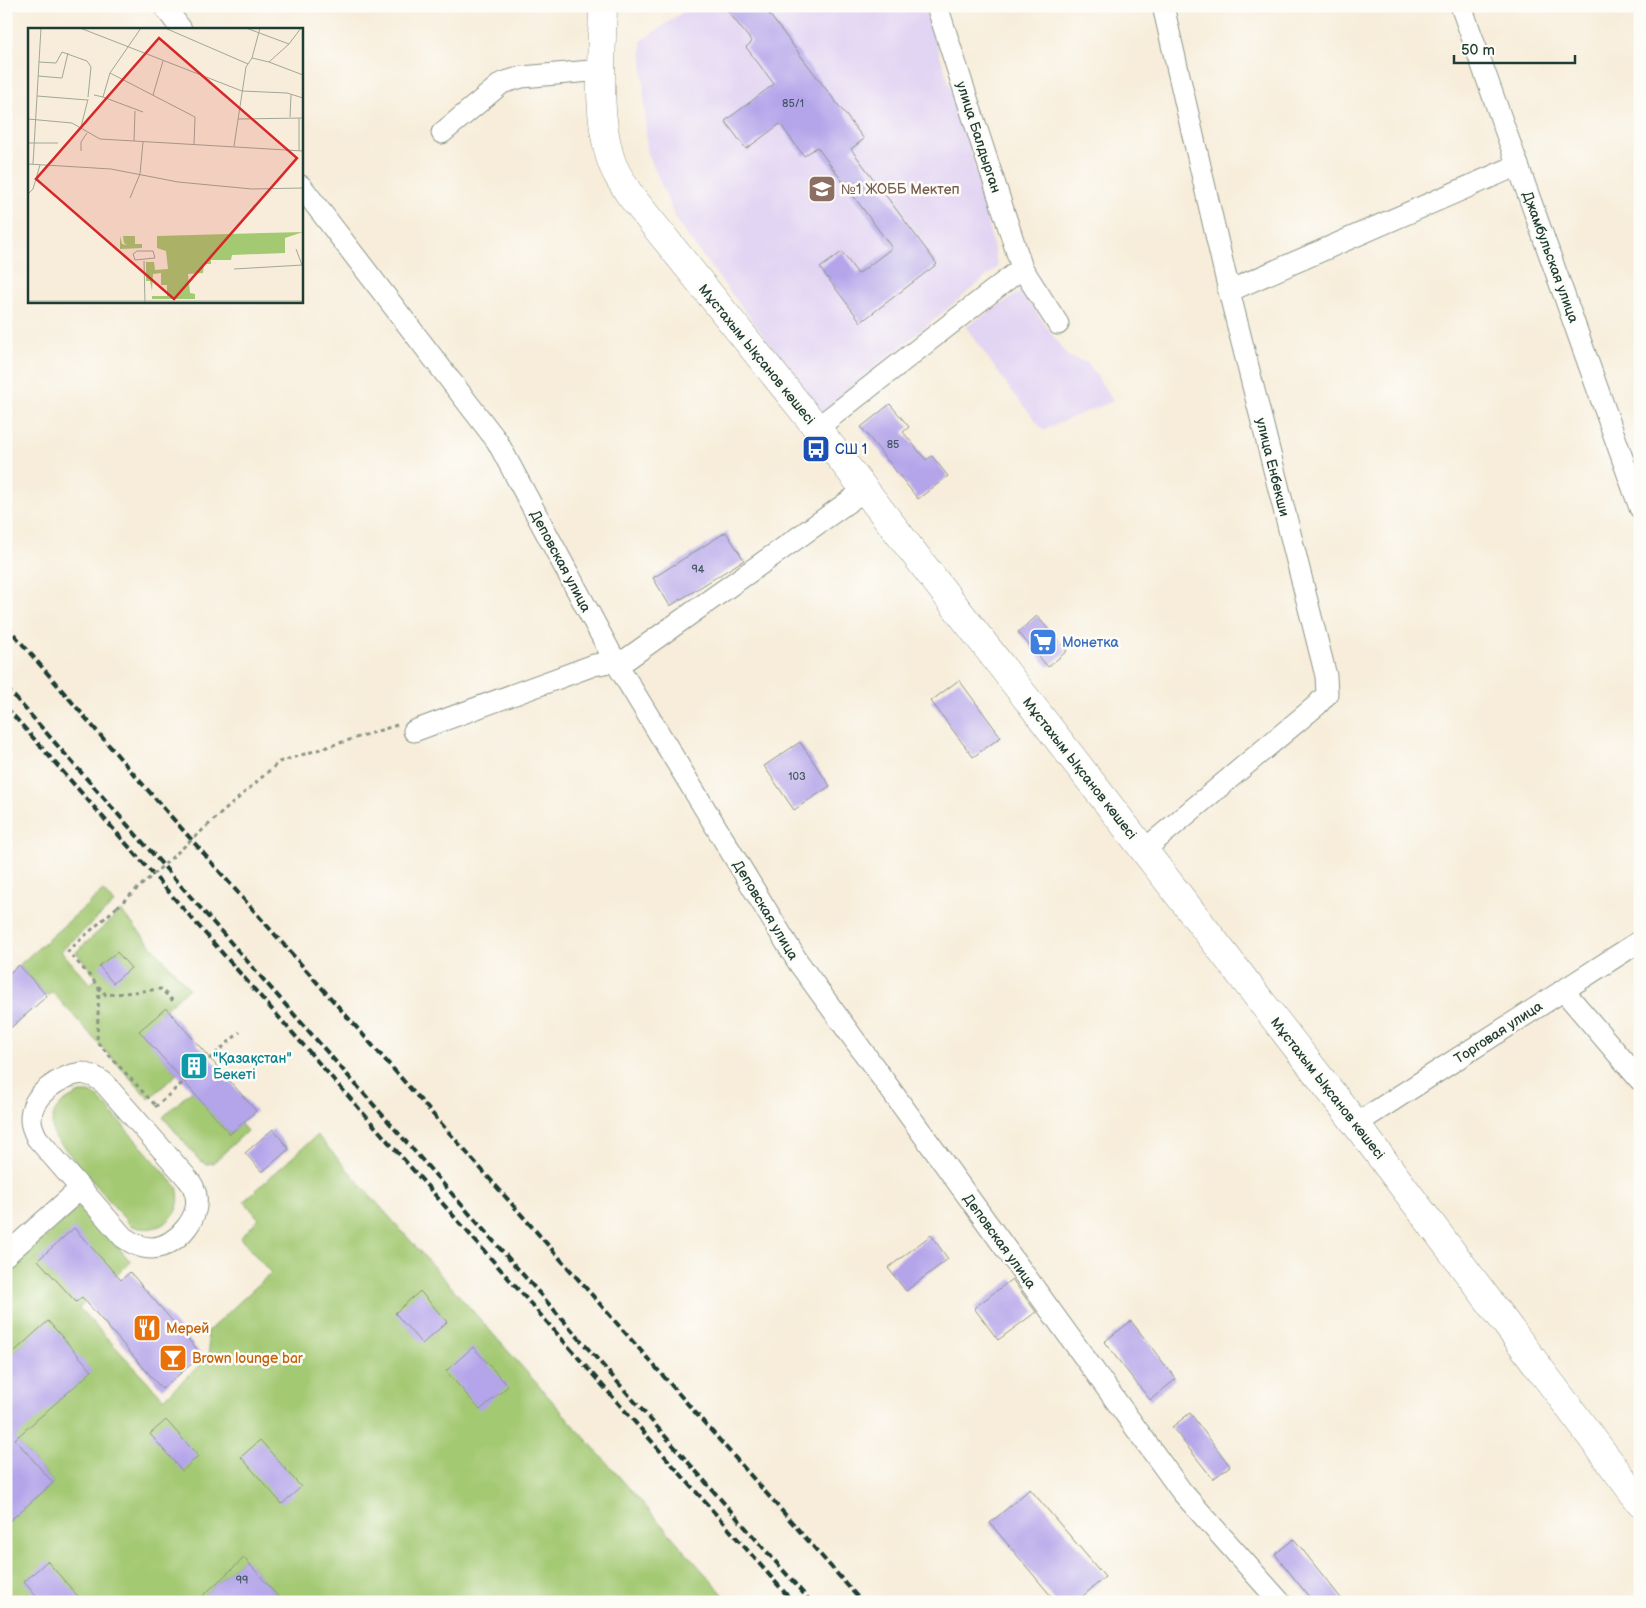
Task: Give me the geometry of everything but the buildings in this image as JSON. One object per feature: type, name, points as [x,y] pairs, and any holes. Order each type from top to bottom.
[{"type":"main road","name":"Мұстахым Ықсанов көшесі","points":[[603,6],[601,94],[605,136],[610,159],[617,175],[630,195],[817,428],[1356,1124],[1640,1502]]},
{"type":"street","points":[[164,6],[180,28]]},
{"type":"street","name":"улица Балдырган","points":[[937,6],[1022,268],[1058,324]]},
{"type":"street","name":"улица Енбекши","points":[[1144,850],[1317,705],[1327,694],[1326,676],[1229,291],[1163,6]]},
{"type":"street","name":"Джамбульская улица","points":[[1461,6],[1640,508]]},
{"type":"street","points":[[442,133],[502,83],[522,77],[602,70]]},
{"type":"street","points":[[1229,291],[1518,165]]},
{"type":"street","name":"Деповская улица","points":[[302,187],[497,441],[615,661],[798,962],[1182,1492],[1280,1602]]},
{"type":"street","points":[[817,428],[1022,268]]},
{"type":"street","points":[[417,730],[594,665],[621,661],[633,656],[865,490]]},
{"type":"street","name":"Торговая улица","points":[[1356,1124],[1640,941]]},
{"type":"street","points":[[1563,990],[1640,1080]]},
{"type":"street","points":[[82,1073],[93,1076],[103,1082],[138,1122],[188,1179],[195,1190],[196,1203],[194,1214],[188,1225],[181,1233],[164,1245],[152,1248],[133,1244],[123,1236],[37,1138],[31,1119],[33,1107],[48,1088],[71,1074],[82,1073]]},
{"type":"street","points":[[6,1255],[81,1188]]},
{"type":"path","points":[[173,1001],[161,989],[106,995],[68,951],[279,762],[395,725],[415,724],[417,730]]},
{"type":"path","points":[[99,987],[97,1042],[156,1106]]},
{"type":"path","points":[[138,1122],[240,1032]]},
{"type":"shaded area","name":"№1 ЖОББ Мектеп","points":[[692,6],[924,6],[972,154],[998,267],[822,412],[678,224],[647,151],[641,41]]},
{"type":"shaded area","points":[[1022,291],[1067,356],[1088,363],[1113,401],[1054,425],[1044,431],[1010,389],[966,327]]},
{"type":"green space","points":[[103,891],[114,903],[61,951],[90,984],[97,978],[76,952],[121,911],[189,988],[140,1031],[177,1074],[149,1099],[52,992],[47,996],[19,965]]},
{"type":"green space","points":[[192,1090],[230,1134],[241,1124],[247,1131],[213,1163],[207,1164],[200,1161],[163,1117]]},
{"type":"green space","points":[[80,1093],[91,1093],[98,1097],[177,1187],[179,1198],[177,1207],[167,1222],[150,1228],[130,1225],[54,1136],[52,1120],[57,1109],[61,1104]]},
{"type":"green space","points":[[317,1135],[730,1602],[283,1602],[244,1558],[196,1602],[6,1602],[6,1524],[53,1483],[15,1439],[48,1322],[6,1359],[6,1273],[81,1205],[131,1262],[79,1308],[164,1399],[210,1355],[207,1332],[271,1273],[240,1238],[259,1219],[244,1201]]},
{"type":"railway","points":[[6,625],[131,771],[862,1602]]},
{"type":"railway","points":[[6,687],[811,1602]]},
{"type":"railway","points":[[6,707],[793,1602]]},
{"type":"place","name":"№1 ЖОББ Мектеп","points":[[822,189]]},
{"type":"place","name":"СШ 1","points":[[816,449]]},
{"type":"place","name":"Монетка","points":[[1043,642]]},
{"type":"place","name":"\"Қазақстан\" Бекеті","points":[[194,1066]]},
{"type":"place","name":"Мерей","points":[[147,1328]]},
{"type":"place","name":"Brown lounge bar","points":[[173,1358]]}]
